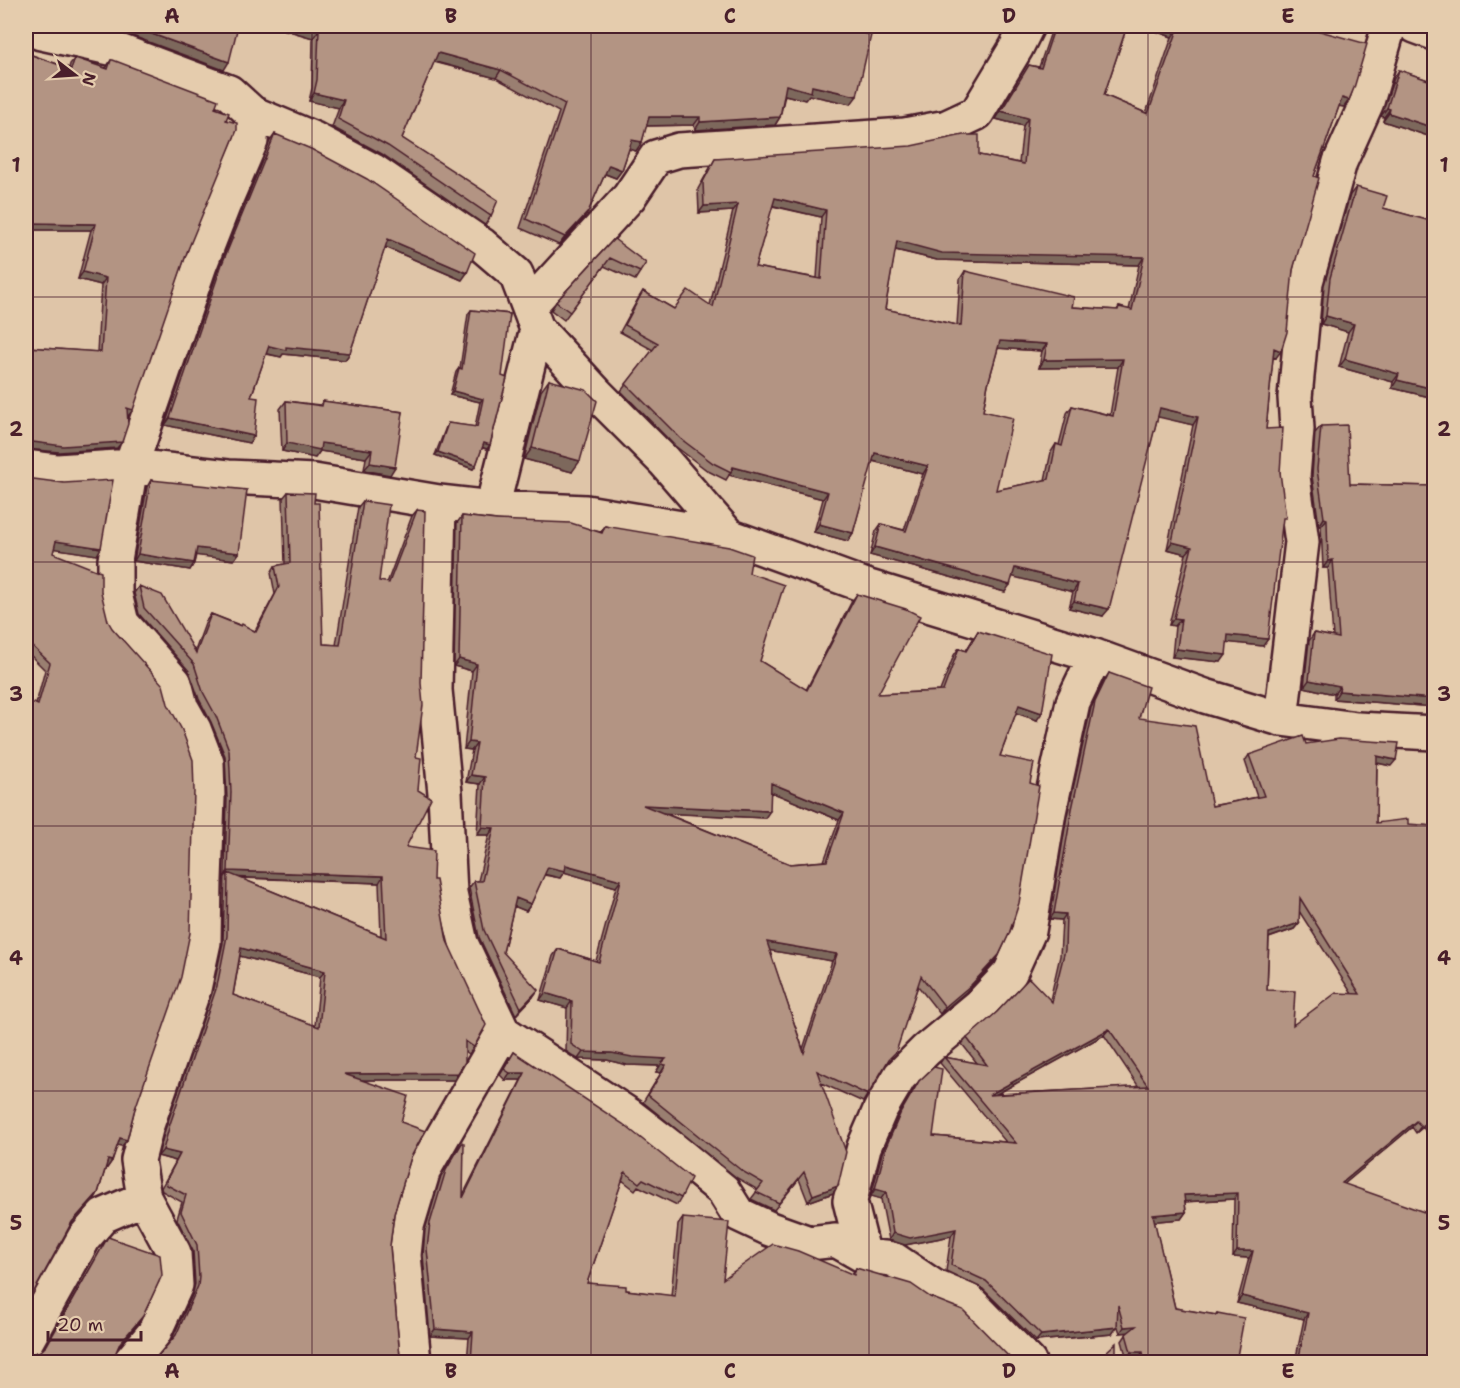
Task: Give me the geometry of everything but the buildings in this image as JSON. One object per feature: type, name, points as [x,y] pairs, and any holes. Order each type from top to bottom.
[{"type":"street","points":[[492,508],[533,318],[629,198],[656,157],[679,150],[905,135],[947,128],[977,113],[1027,26]]},
{"type":"street","points":[[1281,719],[1302,542],[1293,477],[1297,429],[1295,398],[1306,282],[1340,162],[1367,102],[1389,26]]},
{"type":"street","points":[[1415,26],[1434,33]]},
{"type":"street","points":[[26,27],[41,33],[114,49],[229,92],[252,113],[314,139],[372,170],[482,245],[516,274],[533,318],[597,394],[664,461],[729,536]]},
{"type":"street","points":[[130,1362],[154,1334],[176,1285],[174,1253],[144,1198],[138,1160],[147,1125],[194,989],[204,942],[208,786],[207,763],[194,729],[181,706],[174,683],[122,622],[115,594],[115,560],[131,466],[204,255],[251,141],[252,113]]},
{"type":"street","points":[[26,467],[58,471],[131,466],[228,477],[314,481],[439,502],[492,508],[586,512],[729,536],[869,587],[1095,656],[1205,696],[1281,719],[1357,729],[1434,733]]},
{"type":"street","points":[[439,502],[435,690],[445,793],[450,893],[461,943],[503,1032],[629,1115],[664,1142],[723,1190],[738,1214],[809,1243],[836,1240],[864,1256],[893,1259],[933,1286],[969,1301],[1029,1362]]},
{"type":"street","points":[[864,1256],[850,1201],[864,1147],[880,1110],[900,1076],[926,1050],[979,1006],[1010,973],[1029,931],[1049,812],[1073,702],[1095,656]]},
{"type":"street","points":[[414,1362],[404,1255],[407,1226],[423,1169],[503,1032]]},
{"type":"street","points":[[26,1342],[84,1238],[103,1216],[144,1198]]}]
